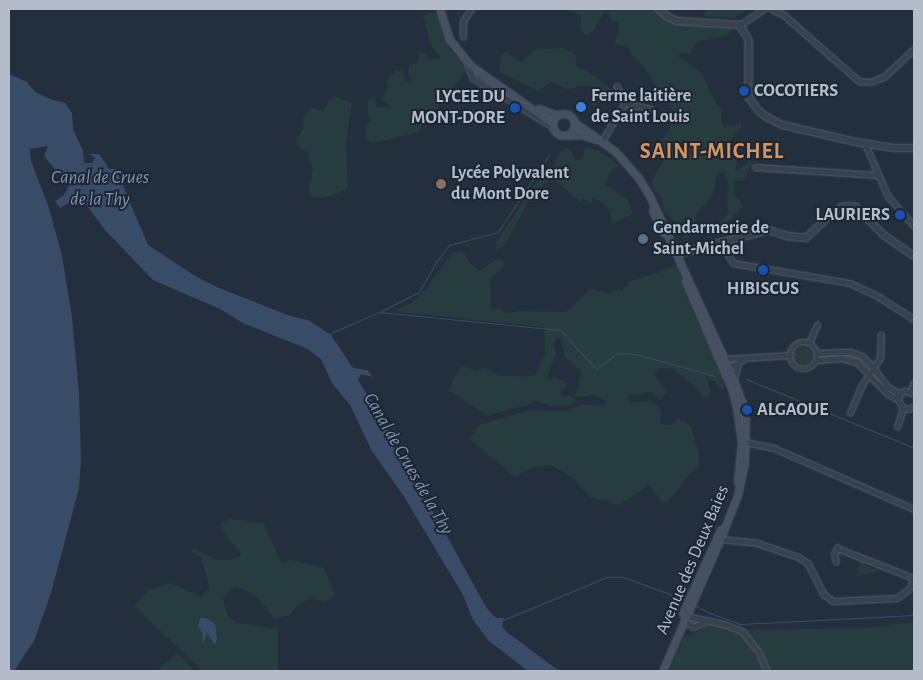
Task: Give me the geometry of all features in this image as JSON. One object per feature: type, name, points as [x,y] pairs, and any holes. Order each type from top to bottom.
[{"type":"main road","name":"Avenue des Deux Baies","points":[[440,9],[450,40],[467,62],[553,125],[558,135],[581,135],[592,138],[623,165],[650,204],[676,254],[732,389],[745,442],[738,485],[693,598],[661,671]]},
{"type":"main road","name":"Avenue des Deux Baies","points":[[505,90],[530,104],[558,116],[568,115],[574,123],[602,141],[623,159],[640,180],[734,378],[743,404],[745,442],[742,482],[721,539],[693,598]]},
{"type":"main road","points":[[553,125],[558,116]]},
{"type":"main road","points":[[568,136],[574,129],[574,123]]},
{"type":"main road","name":"Avenue des Deux Baies","points":[[661,671],[681,630],[686,614]]},
{"type":"street","points":[[463,37],[464,21],[471,9]]},
{"type":"street","points":[[659,9],[677,21],[740,24],[754,13],[764,9]]},
{"type":"street","points":[[772,9],[784,15],[859,81],[870,82],[884,77],[914,49]]},
{"type":"street","points":[[740,24],[749,40],[749,97],[759,111],[782,125],[893,148],[914,148]]},
{"type":"street","points":[[467,62],[473,78],[553,125]]},
{"type":"street","points":[[617,86],[625,103]]},
{"type":"street","points":[[625,103],[650,109]]},
{"type":"street","points":[[602,141],[625,103]]},
{"type":"street","points":[[866,143],[878,175],[893,204],[914,226]]},
{"type":"street","points":[[755,167],[878,175]]},
{"type":"street","points":[[676,254],[769,230],[788,236],[806,238],[831,215],[842,207],[849,206],[856,207],[884,235],[914,256]]},
{"type":"street","points":[[721,241],[733,263],[850,283],[881,298],[914,319]]},
{"type":"street","points":[[809,343],[817,325]]},
{"type":"street","points":[[850,413],[869,373],[880,358],[881,335]]},
{"type":"street","points":[[709,336],[713,340],[723,362],[738,364]]},
{"type":"street","points":[[790,355],[793,364],[803,370],[813,367],[818,360],[818,353],[809,343]]},
{"type":"street","points":[[790,355],[797,344],[809,343]]},
{"type":"street","points":[[818,353],[850,352],[862,356],[888,387],[899,396],[903,408],[897,427]]},
{"type":"street","points":[[726,362],[790,355]]},
{"type":"street","points":[[818,360],[830,358],[850,359],[857,362],[888,394],[899,396]]},
{"type":"street","points":[[734,378],[738,364],[743,360]]},
{"type":"street","points":[[899,396],[905,390],[912,392],[914,382]]},
{"type":"street","points":[[903,408],[909,409],[914,406]]},
{"type":"street","points":[[745,442],[774,448],[914,509]]},
{"type":"street","points":[[721,539],[757,543],[799,557],[808,563],[824,594],[833,601],[898,598],[909,590],[914,578],[837,548],[834,555],[836,562]]},
{"type":"street","points":[[686,614],[706,622],[724,624],[742,630],[759,652],[768,671]]},
{"type":"street","points":[[686,614],[693,627]]},
{"type":"street","points":[[681,630],[706,622]]},
{"type":"green space","points":[[566,9],[606,9],[594,30],[587,35],[580,30],[581,16]]},
{"type":"green space","points":[[614,9],[654,9],[658,14],[676,24],[733,29],[726,36],[696,42],[691,51],[692,54],[682,53],[678,56],[702,73],[716,104],[722,109],[721,120],[724,128],[728,125],[735,126],[741,122],[741,127],[727,146],[737,161],[735,170],[739,170],[749,160],[752,164],[744,180],[735,182],[734,194],[743,206],[720,231],[715,226],[728,214],[727,179],[724,173],[717,174],[712,197],[696,214],[693,234],[685,238],[679,225],[664,211],[661,195],[654,191],[651,182],[666,157],[660,142],[669,130],[672,120],[671,105],[667,96],[656,87],[645,68],[631,55],[630,48],[615,44],[619,28],[617,22],[610,19],[609,11]]},
{"type":"green space","points":[[708,9],[746,9],[735,18],[703,16]]},
{"type":"green space","points":[[437,13],[450,50],[466,65],[466,72],[418,132],[373,143],[366,139],[366,125],[370,120],[368,100],[375,96],[376,107],[389,107],[389,104],[382,100],[388,85],[386,81],[396,70],[402,71],[406,81],[413,81],[408,75],[409,65],[417,63],[420,52],[426,54],[430,60],[441,58],[431,45],[423,16]]},
{"type":"green space","points":[[562,48],[575,54],[577,67],[588,71],[616,93],[615,98],[606,92],[594,106],[592,102],[597,100],[598,94],[592,87],[579,86],[568,90],[551,82],[538,91],[499,72],[501,56],[506,52],[521,62],[537,49]]},
{"type":"green space","points":[[336,97],[352,103],[346,144],[348,188],[323,198],[311,197],[309,190],[313,168],[308,159],[309,152],[301,150],[296,140],[304,128],[303,116],[311,108],[323,111],[329,100]]},
{"type":"green space","points":[[566,148],[569,149],[576,160],[580,160],[585,148],[598,150],[619,165],[610,172],[606,183],[607,186],[628,200],[633,214],[609,225],[612,220],[609,210],[600,201],[593,197],[591,204],[583,198],[581,202],[556,181],[549,179],[542,186],[540,192],[529,201],[504,246],[496,250],[496,242],[540,177],[545,177],[549,173],[559,154]]},
{"type":"green space","points":[[462,250],[471,264],[479,271],[497,259],[504,260],[503,267],[490,279],[491,310],[500,309],[508,313],[517,311],[566,312],[590,289],[610,294],[614,290],[620,289],[621,292],[630,281],[676,265],[722,373],[724,388],[720,389],[715,382],[706,377],[711,390],[709,397],[705,399],[691,383],[672,368],[659,369],[653,374],[667,391],[661,401],[651,392],[627,396],[631,402],[648,401],[657,405],[661,412],[660,424],[669,425],[678,420],[686,422],[692,430],[698,451],[699,466],[692,471],[668,502],[662,502],[649,485],[619,505],[590,497],[573,478],[551,465],[535,467],[515,477],[469,439],[479,425],[529,410],[565,411],[581,405],[603,406],[606,402],[593,394],[582,397],[575,396],[582,372],[566,358],[560,337],[557,338],[553,346],[556,354],[547,376],[549,380],[555,377],[565,382],[567,386],[560,393],[563,398],[567,396],[575,398],[575,402],[569,406],[550,406],[535,400],[527,406],[509,409],[488,416],[449,390],[460,366],[477,370],[485,367],[498,375],[525,377],[535,375],[545,353],[544,327],[392,311],[411,303],[427,287],[452,253]]},
{"type":"green space","points":[[804,346],[811,349],[814,356],[811,363],[804,366],[797,363],[794,356],[797,349]]},
{"type":"green space","points":[[230,519],[263,523],[282,563],[290,560],[324,568],[335,595],[326,602],[310,598],[298,605],[289,616],[274,618],[256,596],[246,590],[234,587],[223,598],[227,615],[237,623],[278,629],[278,671],[203,671],[134,606],[148,590],[171,583],[201,597],[209,588],[205,569],[200,557],[190,550],[196,549],[216,560],[230,560],[239,557],[241,553],[222,531],[221,523]]},
{"type":"green space","points":[[862,559],[865,561],[864,565],[880,571],[882,567],[882,571],[856,576]]},
{"type":"green space","points":[[914,622],[914,671],[669,671],[683,638],[708,626],[755,630],[867,628]]},
{"type":"green space","points":[[177,653],[195,671],[158,671],[158,670]]},
{"type":"water","name":"Canal de Crues de la Thy","points":[[9,74],[27,82],[35,92],[65,103],[72,113],[73,129],[83,151],[84,163],[92,163],[95,158],[89,154],[99,154],[109,169],[116,169],[148,245],[195,276],[219,288],[290,316],[308,320],[331,335],[353,368],[367,370],[373,377],[361,374],[358,380],[383,420],[408,475],[438,520],[486,607],[496,618],[504,618],[502,627],[508,633],[559,671],[528,671],[488,640],[473,620],[463,595],[403,495],[372,451],[350,405],[332,383],[321,359],[308,349],[243,323],[220,309],[153,280],[105,230],[80,196],[60,208],[55,201],[64,195],[69,186],[44,156],[48,146],[30,149],[31,161],[49,208],[62,256],[72,317],[79,393],[81,459],[79,488],[51,593],[34,641],[14,671],[9,671]]},
{"type":"water","points":[[200,618],[206,618],[215,624],[217,639],[215,645],[207,633],[203,644],[202,633],[198,626]]},
{"type":"waterway","points":[[381,311],[419,292],[437,261],[449,245],[498,232],[549,155]]},
{"type":"waterway","points":[[329,334],[379,312],[560,330],[596,369],[618,353],[636,354],[715,376]]},
{"type":"waterway","points":[[746,379],[914,448]]},
{"type":"waterway","points":[[503,620],[607,577],[623,577],[686,600]]},
{"type":"waterway","points":[[694,605],[741,624],[914,615]]},
{"type":"place","name":"COCOTIERS","points":[[744,91]]},
{"type":"place","name":"Ferme laitière de Saint Louis","points":[[581,107]]},
{"type":"place","name":"LYCEE DU MONT-DORE","points":[[515,108]]},
{"type":"place","name":"Lycée Polyvalent du Mont Dore","points":[[441,184]]},
{"type":"place","name":"LAURIERS","points":[[900,215]]},
{"type":"place","name":"Gendarmerie de Saint-Michel","points":[[643,239]]},
{"type":"place","name":"HIBISCUS","points":[[763,270]]},
{"type":"place","name":"ALGAOUE","points":[[747,410]]},
{"type":"district","name":"SAINT-MICHEL","points":[[712,152]]}]
